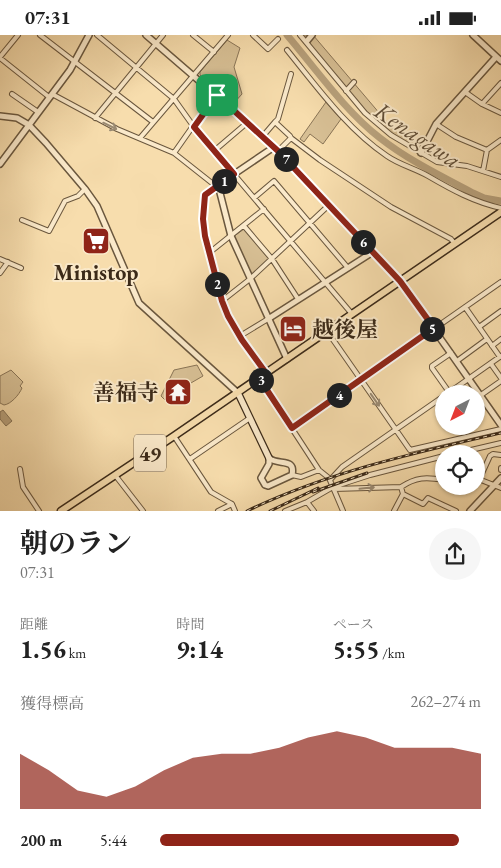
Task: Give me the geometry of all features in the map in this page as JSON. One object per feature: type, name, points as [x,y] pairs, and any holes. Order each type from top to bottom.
[{"type":"main road","name":"49","points":[[61,511],[174,437],[455,244],[501,210]]},
{"type":"main road","points":[[238,393],[269,458]]},
{"type":"street","points":[[18,35],[0,57],[51,96],[174,153],[218,186],[231,237],[287,359]]},
{"type":"street","points":[[40,35],[153,122]]},
{"type":"street","points":[[0,164],[75,62],[89,35]]},
{"type":"street","points":[[97,35],[174,99],[214,151],[352,314]]},
{"type":"street","points":[[146,35],[248,122],[329,205],[400,281],[474,385]]},
{"type":"street","points":[[95,118],[163,35]]},
{"type":"street","points":[[193,35],[214,52]]},
{"type":"street","points":[[140,138],[228,35]]},
{"type":"street","points":[[253,35],[268,49],[278,39]]},
{"type":"street","points":[[300,35],[365,113],[391,135],[437,162],[468,166],[501,177]]},
{"type":"street","points":[[306,41],[312,35]]},
{"type":"street","points":[[421,153],[436,124],[499,59],[473,35]]},
{"type":"street","points":[[287,50],[344,118],[379,150],[402,165],[413,167],[459,194],[501,210]]},
{"type":"street","points":[[263,136],[278,119],[291,74]]},
{"type":"street","points":[[346,91],[354,82]]},
{"type":"street","points":[[482,104],[501,83]]},
{"type":"street","points":[[465,92],[482,104],[501,113]]},
{"type":"street","points":[[12,94],[38,112]]},
{"type":"street","points":[[174,153],[217,95]]},
{"type":"street","points":[[0,115],[17,118],[28,125],[86,189],[98,206],[139,303],[238,393]]},
{"type":"street","points":[[214,151],[248,122]]},
{"type":"street","points":[[275,122],[291,138],[320,160],[391,207],[451,239],[455,244]]},
{"type":"street","points":[[436,124],[456,137],[487,150]]},
{"type":"street","points":[[266,373],[240,336],[228,316],[222,301],[208,253],[203,219],[205,195],[291,138]]},
{"type":"street","points":[[483,171],[487,150],[500,141]]},
{"type":"street","points":[[254,198],[274,181],[348,268]]},
{"type":"street","points":[[22,220],[49,231],[65,201],[86,189]]},
{"type":"street","points":[[222,301],[250,279],[329,205]]},
{"type":"street","points":[[208,253],[231,237],[264,209]]},
{"type":"street","points":[[244,226],[272,259],[298,299]]},
{"type":"street","points":[[240,336],[373,252]]},
{"type":"street","points":[[0,259],[21,268]]},
{"type":"street","points":[[0,273],[8,262]]},
{"type":"street","points":[[292,428],[501,282]]},
{"type":"street","points":[[459,385],[500,357],[465,307]]},
{"type":"street","points":[[478,327],[501,311]]},
{"type":"street","points":[[327,331],[410,451],[501,429]]},
{"type":"street","points":[[456,361],[487,339]]},
{"type":"street","points":[[492,346],[501,339]]},
{"type":"street","points":[[443,385],[432,366],[451,353]]},
{"type":"street","points":[[485,392],[501,379],[491,363]]},
{"type":"street","points":[[259,378],[319,470],[330,480],[343,511]]},
{"type":"street","points":[[485,401],[501,425]]},
{"type":"street","points":[[330,480],[342,467],[435,402]]},
{"type":"street","points":[[190,459],[250,417]]},
{"type":"street","points":[[174,437],[211,492],[232,504],[235,511]]},
{"type":"street","points":[[485,447],[501,443]]},
{"type":"street","points":[[485,466],[493,454],[501,455]]},
{"type":"street","points":[[292,475],[292,469],[287,462],[276,462],[269,458],[269,464],[261,478],[265,485],[268,486],[292,475],[301,477],[319,470]]},
{"type":"street","points":[[285,511],[333,488],[370,475],[435,458]]},
{"type":"street","points":[[20,469],[23,487],[38,511]]},
{"type":"street","points":[[115,475],[142,511]]},
{"type":"street","points":[[333,488],[401,487],[408,482],[430,477],[435,478]]},
{"type":"street","points":[[470,511],[492,485],[501,478]]},
{"type":"street","points":[[485,482],[501,488]]},
{"type":"street","points":[[394,511],[403,494],[401,487]]},
{"type":"street","points":[[403,494],[423,504],[428,498],[456,511]]},
{"type":"street","points":[[307,502],[314,511]]},
{"type":"street","points":[[218,511],[232,504]]},
{"type":"shaded area","points":[[302,35],[313,35],[392,128],[421,144],[419,150],[392,133],[365,110]]},
{"type":"shaded area","points":[[227,40],[240,48],[234,67],[242,94],[233,104],[200,75],[200,72]]},
{"type":"shaded area","points":[[326,102],[341,119],[323,144],[310,134],[304,142],[300,139]]},
{"type":"shaded area","points":[[244,229],[269,259],[252,276],[233,237]]},
{"type":"shaded area","points":[[197,365],[203,376],[184,387],[181,383],[171,389],[175,397],[168,403],[161,396],[174,370]]},
{"type":"shaded area","points":[[11,370],[23,382],[20,386],[22,388],[14,399],[4,405],[0,403],[0,376]]},
{"type":"shaded area","points":[[3,410],[12,421],[6,426],[0,419],[0,412]]},
{"type":"waterway","name":"Kenagawa","points":[[287,35],[343,103],[380,138],[413,161],[473,193],[484,198],[501,201]]},
{"type":"railway","points":[[247,511],[278,497],[340,474],[404,456],[501,433]]},
{"type":"railway","points":[[313,492],[367,473]]},
{"type":"railway","points":[[270,511],[318,488]]},
{"type":"place","name":"Ministop","points":[[96,241]]},
{"type":"place","name":"越後屋","points":[[293,329]]},
{"type":"place","name":"善福寺","points":[[178,392]]},
{"type":"route","points":[[217,95],[278,151],[400,281],[434,328],[292,428],[259,378],[266,373],[242,340],[228,316],[208,253],[203,219],[205,195],[234,174],[194,127],[217,95]]}]
